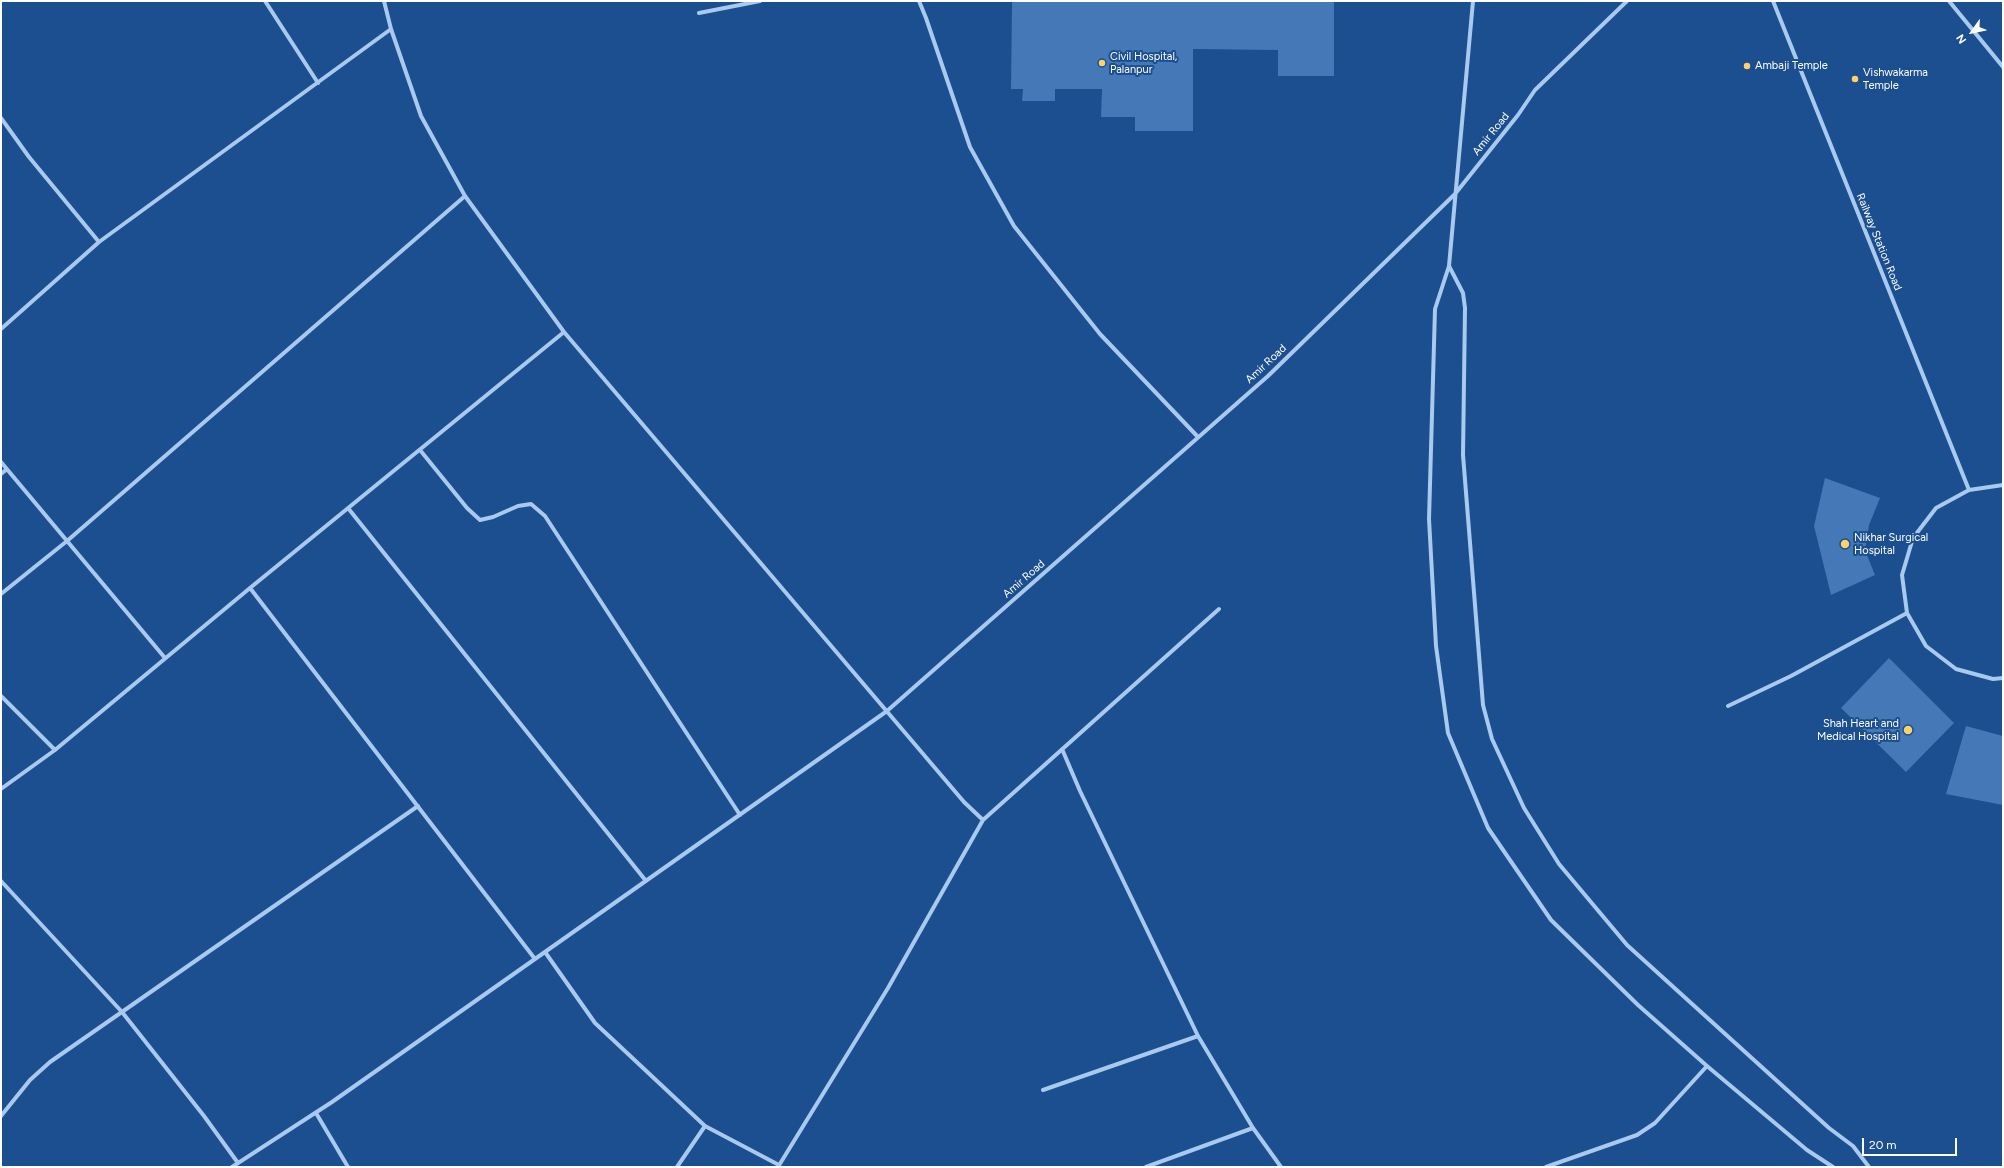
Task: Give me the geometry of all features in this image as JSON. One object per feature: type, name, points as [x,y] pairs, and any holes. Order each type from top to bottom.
[{"type":"street","points":[[266,1],[318,82]]},
{"type":"street","points":[[384,1],[390,29],[421,116],[465,196],[564,332],[964,802],[983,820]]},
{"type":"street","points":[[699,12],[760,1]]},
{"type":"street","points":[[919,1],[970,147],[1014,226],[1100,334],[1198,437]]},
{"type":"street","points":[[1474,1],[1449,266],[1435,309],[1429,519],[1436,646],[1448,733],[1488,828],[1551,920],[1638,1005],[1707,1066],[1807,1150],[1832,1167]]},
{"type":"street","name":"Amir Road","points":[[232,1167],[316,1113],[887,711],[1268,376],[1455,194],[1518,116],[1535,90],[1627,1]]},
{"type":"street","name":"Railway Station Road","points":[[1772,1],[1969,490]]},
{"type":"street","points":[[1949,1],[2003,67]]},
{"type":"street","points":[[1,329],[99,242],[390,29]]},
{"type":"street","points":[[1,118],[29,157],[99,242]]},
{"type":"street","points":[[1,594],[67,541],[465,196]]},
{"type":"street","points":[[1449,266],[1463,293],[1465,308],[1463,455],[1483,705],[1495,746],[1524,808],[1559,864],[1627,945],[1829,1128],[1853,1146],[1869,1167]]},
{"type":"street","points":[[1,789],[55,750],[250,588],[564,332]]},
{"type":"street","points":[[420,450],[467,508],[480,520],[493,517],[518,506],[531,504],[545,516],[740,815]]},
{"type":"street","points":[[1,462],[165,658]]},
{"type":"street","points":[[1,474],[7,469]]},
{"type":"street","points":[[2003,485],[1969,490],[1936,508],[1913,538],[1902,575],[1907,613],[1926,646],[1956,669],[1993,679],[2003,678]]},
{"type":"street","points":[[348,508],[646,881]]},
{"type":"street","points":[[250,588],[535,959]]},
{"type":"street","points":[[545,952],[595,1023],[705,1126],[778,1166],[888,988],[983,820],[1219,609]]},
{"type":"street","points":[[1728,706],[1791,676],[1907,613]]},
{"type":"street","points":[[1,696],[55,750]]},
{"type":"street","points":[[1062,749],[1080,791],[1198,1036],[1253,1128],[1281,1167]]},
{"type":"street","points":[[1,1116],[30,1080],[50,1062],[418,806]]},
{"type":"street","points":[[1,881],[122,1012],[204,1116],[238,1164]]},
{"type":"street","points":[[1043,1090],[1198,1036]]},
{"type":"street","points":[[1546,1167],[1637,1135],[1655,1123],[1707,1066]]},
{"type":"street","points":[[316,1113],[348,1167]]},
{"type":"street","points":[[677,1167],[705,1126]]},
{"type":"street","points":[[1146,1167],[1253,1128]]},
{"type":"building","name":"Civil Hospital, Palanpur","points":[[1012,1],[1334,1],[1334,76],[1278,76],[1278,50],[1193,49],[1193,131],[1135,131],[1135,117],[1101,117],[1102,89],[1055,89],[1055,101],[1022,101],[1023,89],[1011,89]]},
{"type":"building","points":[[1825,478],[1880,498],[1869,525],[1865,550],[1875,575],[1831,595],[1814,526]]},
{"type":"building","points":[[1889,658],[1954,723],[1906,772],[1841,708]]},
{"type":"building","points":[[1966,726],[2003,736],[2003,805],[1946,794]]},
{"type":"place","name":"Civil Hospital, Palanpur","points":[[1102,63]]},
{"type":"place","name":"Ambaji Temple","points":[[1747,66]]},
{"type":"place","name":"Vishwakarma Temple","points":[[1855,79]]},
{"type":"place","name":"Nikhar Surgical Hospital","points":[[1845,544]]},
{"type":"place","name":"Shah Heart and Medical Hospital","points":[[1908,730]]}]
